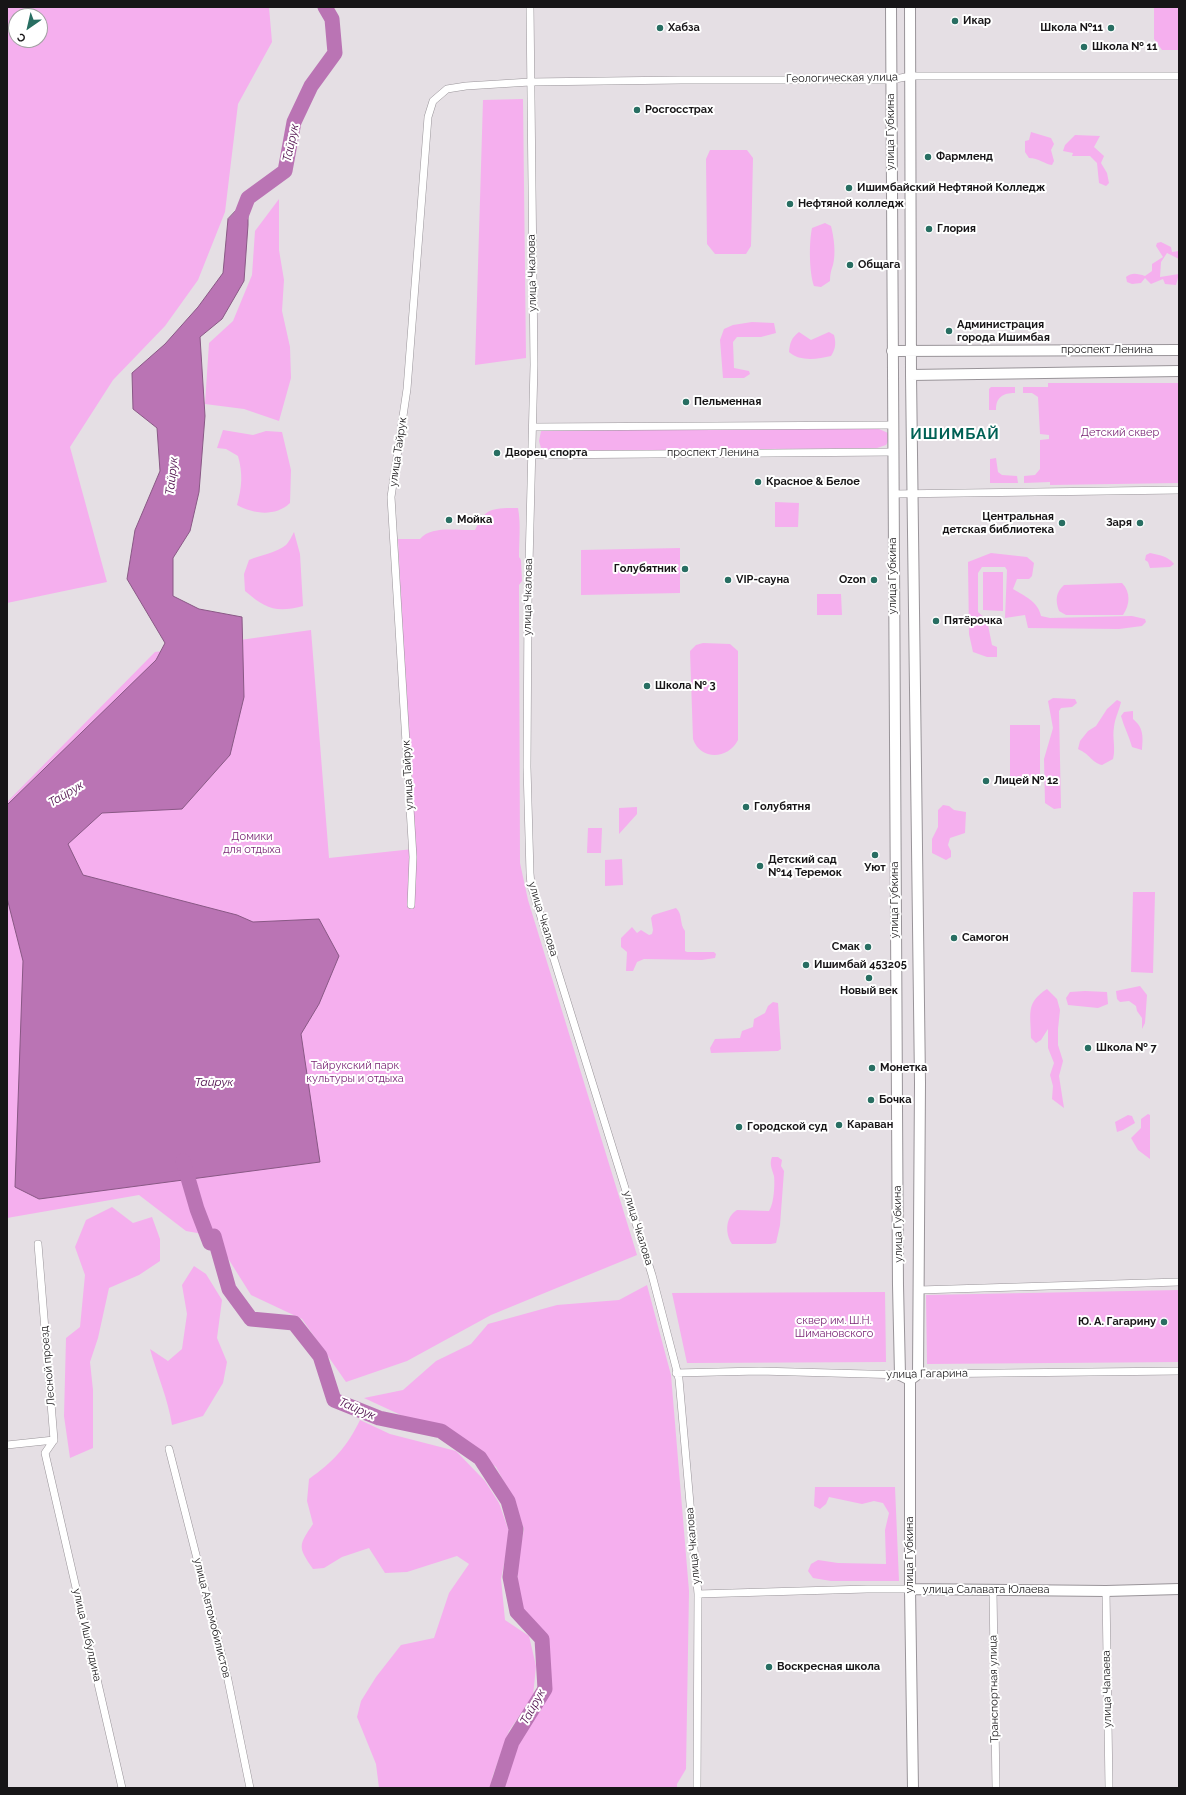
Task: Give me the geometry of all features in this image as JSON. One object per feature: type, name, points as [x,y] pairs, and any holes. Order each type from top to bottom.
[{"type":"main road","name":"улица Губкина","points":[[891,7],[890,80],[896,1094],[900,1375]]},
{"type":"main road","name":"улица Губкина","points":[[910,7],[913,494],[920,1083],[918,1374]]},
{"type":"main road","name":"проспект Ленина","points":[[892,351],[1179,350]]},
{"type":"main road","name":"проспект Ленина","points":[[912,375],[1179,371]]},
{"type":"main road","points":[[900,1375],[910,1380],[918,1374]]},
{"type":"main road","name":"улица Губкина","points":[[910,1380],[912,1788]]},
{"type":"main road","name":"улица Салавата Юлаева","points":[[910,1590],[1106,1591],[1179,1589]]},
{"type":"street","name":"улица Чкалова","points":[[530,7],[533,427],[528,604],[527,759],[531,885],[652,1275],[676,1373],[679,1379],[698,1594],[697,1788]]},
{"type":"street","name":"Геологическая улица","points":[[530,82],[890,80],[911,76],[1179,76]]},
{"type":"street","name":"улица Тайрук","points":[[411,905],[413,857],[391,496],[407,389],[428,117],[433,101],[447,89],[460,86],[530,82]]},
{"type":"street","points":[[533,427],[893,425]]},
{"type":"street","name":"проспект Ленина","points":[[532,455],[893,452]]},
{"type":"street","points":[[893,494],[1179,490]]},
{"type":"street","name":"Лесной проезд","points":[[38,1244],[54,1440]]},
{"type":"street","points":[[919,1290],[1179,1282]]},
{"type":"street","name":"улица Гагарина","points":[[676,1373],[758,1371],[900,1375],[1179,1371]]},
{"type":"street","points":[[7,1445],[54,1440]]},
{"type":"street","name":"улица Ишбулдина","points":[[54,1440],[45,1453],[51,1484],[56,1496],[122,1788]]},
{"type":"street","name":"улица Автомобилистов","points":[[169,1449],[228,1680],[250,1788]]},
{"type":"street","name":"улица Салавата Юлаева","points":[[698,1594],[867,1589],[910,1590]]},
{"type":"street","name":"Транспортная улица","points":[[993,1590],[996,1788]]},
{"type":"street","name":"улица Чапаева","points":[[1106,1591],[1109,1788]]},
{"type":"green space","points":[[7,7],[269,7],[272,42],[238,104],[225,212],[198,280],[165,326],[113,380],[70,447],[107,582],[7,603]]},
{"type":"green space","points":[[1154,7],[1179,7],[1179,50],[1162,50],[1154,39]]},
{"type":"green space","points":[[523,99],[526,358],[475,365],[483,100]]},
{"type":"green space","points":[[1031,132],[1051,138],[1054,144],[1051,150],[1054,161],[1052,165],[1029,158],[1025,152],[1025,141],[1029,140]]},
{"type":"green space","points":[[1075,135],[1100,136],[1094,147],[1104,156],[1101,163],[1107,173],[1109,183],[1106,186],[1099,183],[1097,163],[1090,156],[1072,156],[1073,153],[1063,151],[1065,145]]},
{"type":"green space","points":[[710,150],[747,150],[753,158],[751,246],[746,254],[715,254],[707,244],[706,159]]},
{"type":"green space","points":[[279,199],[279,250],[284,280],[282,311],[290,347],[291,378],[279,421],[244,409],[205,404],[209,343],[233,321],[252,275],[255,231]]},
{"type":"green space","points":[[825,223],[831,226],[834,240],[834,256],[830,281],[821,287],[814,286],[812,280],[810,265],[810,241],[812,228]]},
{"type":"green space","points":[[1161,242],[1171,247],[1172,252],[1179,251],[1179,259],[1167,253],[1161,262],[1160,277],[1179,274],[1176,285],[1165,284],[1163,279],[1151,284],[1145,278],[1141,283],[1132,284],[1127,282],[1126,277],[1128,275],[1135,274],[1145,276],[1152,271],[1152,264],[1163,257],[1156,246],[1157,243]]},
{"type":"green space","points":[[752,322],[774,323],[776,333],[761,337],[737,337],[733,342],[734,368],[749,371],[750,374],[744,378],[723,378],[720,340],[724,329],[733,325]]},
{"type":"green space","points":[[799,332],[811,340],[829,332],[834,335],[835,346],[831,356],[809,359],[798,357],[789,352],[791,341]]},
{"type":"green space","name":"Детский сквер","points":[[1048,383],[1179,383],[1179,483],[1050,485],[1050,482],[1024,483],[1024,476],[1035,475],[1040,469],[1040,440],[1049,439],[1049,435],[1040,434],[1038,397],[1032,393],[1023,393],[1023,387],[1048,387]]},
{"type":"green space","points":[[991,387],[1015,387],[1015,393],[1004,395],[997,402],[996,410],[989,410],[989,389]]},
{"type":"green space","points":[[548,429],[879,429],[888,433],[889,440],[886,445],[877,448],[548,451],[541,448],[539,441],[541,431]]},
{"type":"green space","points":[[223,430],[253,435],[266,431],[282,432],[291,470],[290,503],[278,510],[264,513],[237,505],[241,480],[240,463],[238,456],[226,449],[217,448]]},
{"type":"green space","points":[[996,458],[998,472],[1002,475],[1017,476],[1018,483],[990,483],[990,459]]},
{"type":"green space","points":[[775,502],[799,503],[798,527],[775,527]]},
{"type":"green space","name":"Тайрукский парк культуры и отдыха","points":[[518,508],[520,526],[519,557],[521,560],[522,581],[519,585],[520,863],[528,900],[637,1255],[491,1315],[407,1361],[346,1382],[302,1319],[251,1295],[214,1236],[186,1231],[139,1195],[7,1218],[7,802],[155,652],[311,630],[329,858],[413,849],[398,539],[420,539],[431,532],[438,530],[475,530],[486,513],[494,509]]},
{"type":"green space","points":[[294,532],[300,554],[303,606],[278,609],[265,606],[245,591],[244,574],[249,560],[282,548],[287,544]]},
{"type":"green space","points":[[680,548],[680,593],[581,595],[581,550]]},
{"type":"green space","points":[[991,553],[1027,557],[1034,563],[1032,576],[1029,579],[1017,579],[1013,589],[1034,603],[1037,606],[1041,616],[1050,618],[1132,616],[1145,619],[1146,622],[1142,626],[1119,629],[1028,628],[1025,615],[1005,618],[1007,570],[1005,567],[982,567],[978,573],[978,612],[987,620],[992,645],[997,647],[997,657],[987,657],[973,652],[969,634],[968,562]]},
{"type":"green space","points":[[1150,553],[1160,555],[1172,561],[1174,564],[1170,567],[1150,568],[1148,562],[1145,560],[1146,555]]},
{"type":"green space","points":[[983,572],[1003,572],[1003,611],[983,610]]},
{"type":"green space","points":[[1122,583],[1128,594],[1128,603],[1123,615],[1066,615],[1059,611],[1057,596],[1059,590],[1064,585]]},
{"type":"green space","points":[[817,594],[841,594],[842,615],[817,615]]},
{"type":"green space","points":[[703,643],[730,644],[738,651],[738,740],[728,751],[714,755],[702,751],[693,739],[690,651],[696,645]]},
{"type":"green space","points":[[1053,698],[1075,699],[1077,703],[1072,707],[1061,708],[1059,711],[1061,808],[1054,809],[1045,803],[1044,759],[1053,728],[1048,701]]},
{"type":"green space","points":[[1117,700],[1121,702],[1114,727],[1113,759],[1102,765],[1095,762],[1078,749],[1080,741],[1088,731],[1096,726],[1107,709]]},
{"type":"green space","points":[[1133,711],[1133,719],[1137,722],[1142,733],[1142,750],[1132,747],[1121,716],[1124,712]]},
{"type":"green space","points":[[1010,725],[1040,725],[1040,778],[1010,778]]},
{"type":"green space","points":[[943,805],[949,806],[954,810],[966,812],[965,833],[950,838],[948,845],[951,851],[951,857],[946,860],[932,853],[932,839],[938,827],[938,810]]},
{"type":"green space","points":[[637,807],[637,814],[619,834],[619,808]]},
{"type":"green space","points":[[588,828],[602,828],[601,853],[587,853]]},
{"type":"green space","points":[[622,859],[623,885],[605,886],[605,860]]},
{"type":"green space","points":[[1133,892],[1155,892],[1153,973],[1131,972]]},
{"type":"green space","points":[[676,908],[680,913],[682,925],[685,931],[685,951],[714,952],[716,954],[715,958],[702,960],[644,959],[637,962],[633,971],[626,971],[627,952],[621,947],[621,938],[632,927],[637,933],[641,930],[649,935],[652,934],[653,930],[651,918],[653,915]]},
{"type":"green space","points":[[1140,986],[1147,995],[1145,1023],[1142,1029],[1142,1018],[1137,1011],[1136,1006],[1129,1001],[1120,1002],[1117,999],[1116,991]]},
{"type":"green space","points":[[1047,989],[1057,999],[1060,1010],[1058,1045],[1063,1061],[1059,1076],[1064,1108],[1052,1099],[1053,1086],[1050,1075],[1054,1063],[1048,1048],[1048,1029],[1041,1040],[1036,1043],[1031,1038],[1030,1016],[1032,1004],[1040,994]]},
{"type":"green space","points":[[1070,992],[1107,992],[1108,1004],[1098,1008],[1068,1005],[1066,998]]},
{"type":"green space","points":[[773,1002],[778,1003],[781,1049],[778,1051],[711,1053],[710,1048],[715,1039],[740,1038],[742,1031],[753,1027],[754,1019],[765,1013],[768,1006]]},
{"type":"green space","points":[[1148,1114],[1150,1115],[1150,1159],[1138,1150],[1131,1138],[1141,1128],[1141,1119]]},
{"type":"green space","points":[[1128,1115],[1132,1116],[1135,1123],[1117,1132],[1115,1122]]},
{"type":"green space","points":[[772,1157],[778,1157],[782,1160],[781,1166],[784,1171],[780,1225],[776,1243],[732,1244],[728,1235],[727,1226],[733,1213],[737,1210],[769,1211],[771,1208],[774,1184],[771,1164]]},
{"type":"green space","points":[[112,1207],[133,1223],[152,1217],[160,1239],[160,1261],[139,1275],[109,1288],[98,1338],[90,1362],[93,1390],[93,1448],[70,1458],[64,1416],[66,1338],[80,1327],[85,1275],[75,1247],[86,1220]]},
{"type":"green space","points":[[194,1266],[206,1274],[222,1300],[217,1338],[227,1362],[223,1383],[203,1416],[172,1425],[165,1396],[150,1349],[168,1361],[182,1349],[187,1314],[182,1285]]},
{"type":"green space","points":[[647,1285],[671,1375],[689,1591],[686,1769],[677,1784],[677,1788],[502,1788],[517,1745],[540,1711],[549,1691],[547,1650],[540,1629],[524,1615],[518,1586],[517,1564],[524,1529],[512,1497],[496,1467],[467,1443],[436,1427],[403,1416],[364,1398],[403,1390],[436,1361],[471,1344],[488,1324],[557,1305],[619,1300]]},
{"type":"green space","points":[[1179,1290],[1179,1362],[927,1364],[926,1295]]},
{"type":"green space","name":"сквер им. Ш.Н. Шимановского","points":[[885,1292],[886,1362],[687,1363],[672,1293]]},
{"type":"green space","points":[[360,1420],[390,1434],[456,1451],[485,1481],[499,1503],[510,1534],[501,1579],[505,1620],[529,1636],[536,1666],[533,1696],[509,1731],[493,1775],[490,1788],[379,1788],[376,1764],[357,1717],[361,1701],[376,1677],[401,1645],[434,1638],[449,1593],[469,1564],[457,1556],[407,1572],[385,1573],[369,1548],[342,1557],[324,1568],[313,1569],[302,1551],[302,1542],[313,1524],[307,1501],[309,1479],[339,1453],[350,1438]]},
{"type":"green space","points":[[815,1487],[895,1487],[899,1581],[831,1581],[813,1578],[808,1571],[811,1564],[818,1560],[838,1563],[886,1564],[885,1530],[889,1513],[883,1503],[874,1501],[862,1504],[829,1497],[826,1504],[820,1509],[814,1506]]},
{"type":"water","name":"Тайрук","points":[[248,198],[248,225],[244,281],[222,319],[200,337],[205,416],[199,492],[190,531],[173,558],[173,596],[199,609],[242,617],[244,697],[230,755],[182,809],[102,813],[68,844],[83,875],[237,915],[253,922],[319,919],[339,956],[319,1004],[301,1034],[320,1162],[39,1199],[15,1187],[23,961],[7,898],[7,805],[156,660],[165,643],[127,579],[135,530],[160,471],[157,428],[133,409],[132,373],[165,344],[198,307],[223,273],[228,219]]},
{"type":"waterway","name":"Тайрук","points":[[241,216],[248,198],[285,171],[294,122],[311,86],[335,53],[332,19],[325,7]]},
{"type":"waterway","name":"Тайрук","points":[[183,1161],[197,1209],[210,1243],[214,1236],[229,1289],[251,1319],[294,1323],[320,1356],[334,1400],[379,1418],[441,1431],[480,1458],[508,1501],[516,1529],[510,1577],[517,1612],[542,1639],[545,1689],[512,1742],[497,1788]]},
{"type":"place","name":"Икар","points":[[955,21]]},
{"type":"place","name":"Хабза","points":[[660,28]]},
{"type":"place","name":"Школа №11","points":[[1111,28]]},
{"type":"place","name":"Школа № 11","points":[[1084,47]]},
{"type":"place","name":"Росгосстрах","points":[[637,110]]},
{"type":"place","name":"Фармленд","points":[[928,157]]},
{"type":"place","name":"Ишимбайский Нефтяной Колледж","points":[[849,188]]},
{"type":"place","name":"Нефтяной колледж","points":[[790,204]]},
{"type":"place","name":"Глория","points":[[929,229]]},
{"type":"place","name":"Общага","points":[[850,265]]},
{"type":"place","name":"Администрация города Ишимбая","points":[[949,331]]},
{"type":"place","name":"Пельменная","points":[[686,402]]},
{"type":"place","name":"Дворец спорта","points":[[497,453]]},
{"type":"place","name":"Красное & Белое","points":[[758,482]]},
{"type":"place","name":"Мойка","points":[[449,520]]},
{"type":"place","name":"Центральная детская библиотека","points":[[1062,523]]},
{"type":"place","name":"Заря","points":[[1140,523]]},
{"type":"place","name":"Голубятник","points":[[685,569]]},
{"type":"place","name":"VIP-сауна","points":[[728,580]]},
{"type":"place","name":"Ozon","points":[[874,580]]},
{"type":"place","name":"Пятёрочка","points":[[936,621]]},
{"type":"place","name":"Школа № 3","points":[[647,686]]},
{"type":"place","name":"Лицей № 12","points":[[986,781]]},
{"type":"place","name":"Голубятня","points":[[746,807]]},
{"type":"place","name":"Уют","points":[[875,855]]},
{"type":"place","name":"Детский сад №14 Теремок","points":[[760,866]]},
{"type":"place","name":"Самогон","points":[[954,938]]},
{"type":"place","name":"Смак","points":[[868,947]]},
{"type":"place","name":"Ишимбай 453205","points":[[806,965]]},
{"type":"place","name":"Новый век","points":[[869,978]]},
{"type":"place","name":"Школа № 7","points":[[1088,1048]]},
{"type":"place","name":"Монетка","points":[[872,1068]]},
{"type":"place","name":"Бочка","points":[[871,1100]]},
{"type":"place","name":"Караван","points":[[839,1125]]},
{"type":"place","name":"Городской суд","points":[[739,1127]]},
{"type":"place","name":"Ю. А. Гагарину","points":[[1164,1322]]},
{"type":"place","name":"Воскресная школа","points":[[769,1667]]},
{"type":"district","name":"ИШИМБАЙ","points":[[955,434]]},
{"type":"park label","name":"Домики для отдыха","points":[[252,843]]}]
